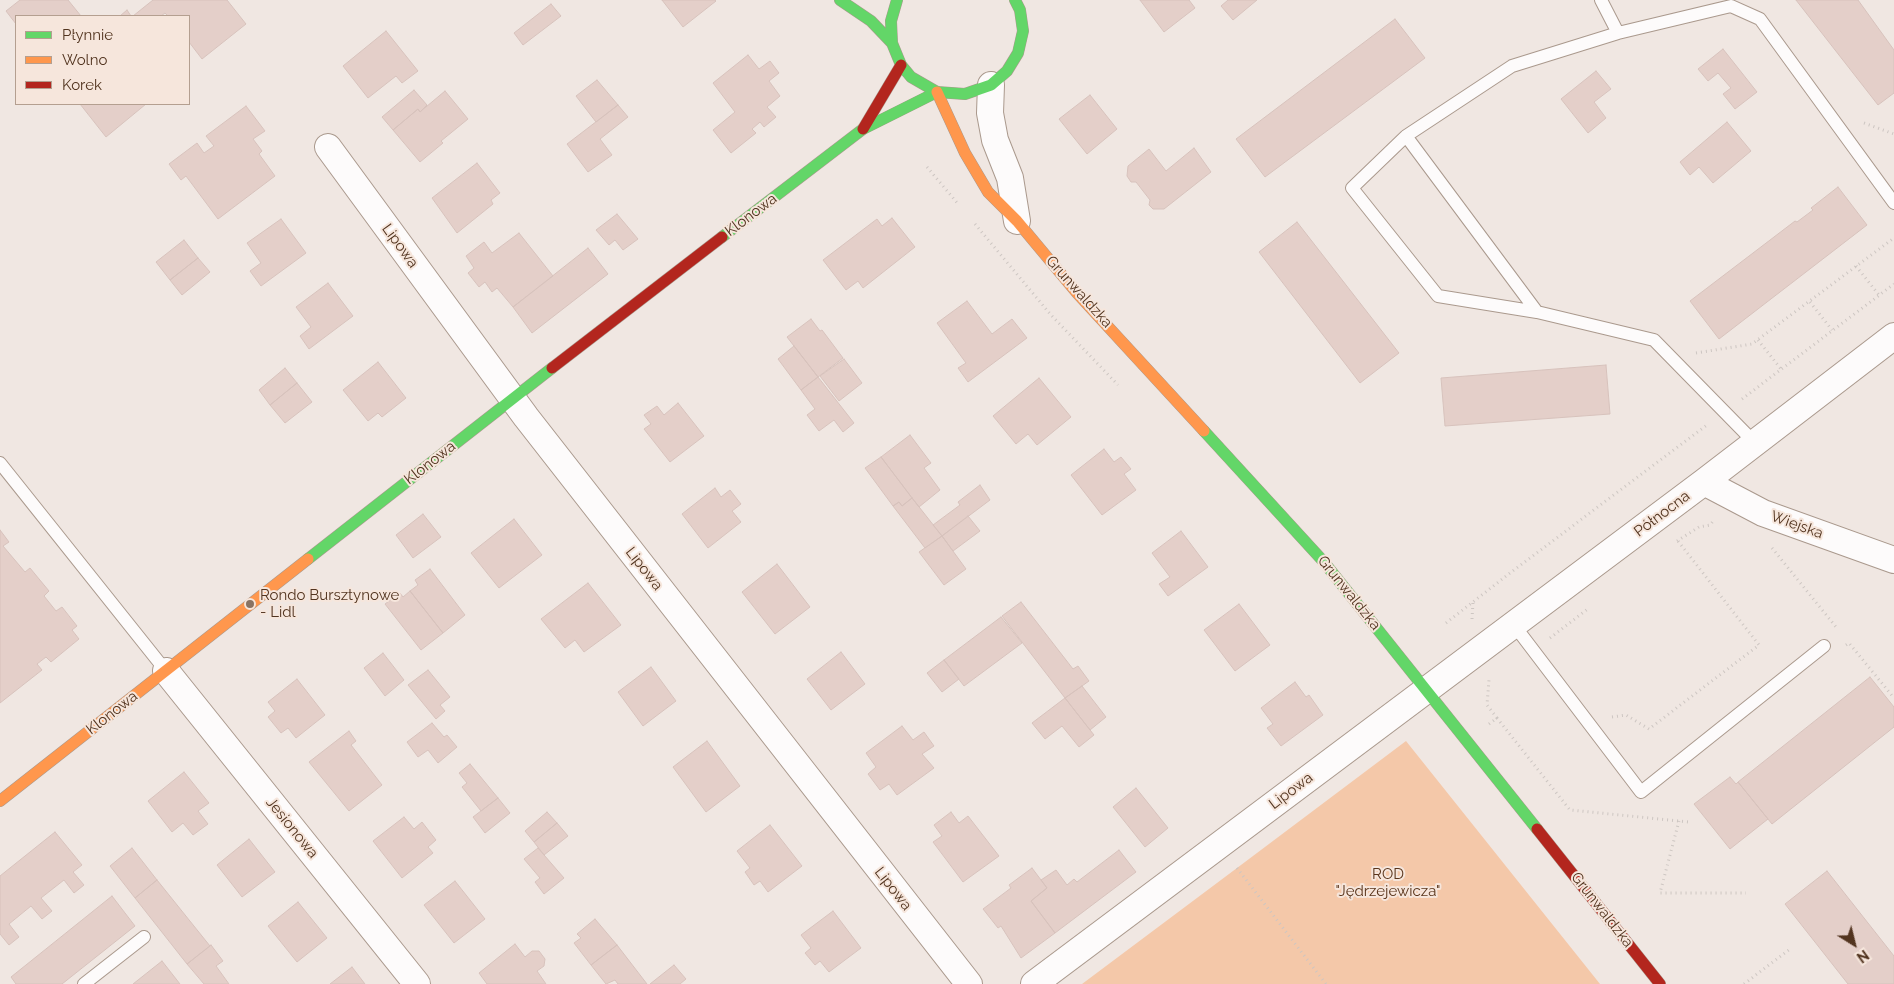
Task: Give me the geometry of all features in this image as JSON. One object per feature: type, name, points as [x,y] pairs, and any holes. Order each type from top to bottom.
[{"type":"street","points":[[840,0],[871,21],[892,43]]},
{"type":"street","points":[[897,0],[891,21],[892,43],[901,65],[911,76],[937,92],[964,94],[991,85],[1007,71],[1018,53],[1022,31],[1020,10],[1015,0]]},
{"type":"street","name":"Klonowa","points":[[863,129],[901,65]]},
{"type":"street","points":[[991,85],[990,113],[995,140],[1010,178],[1017,221]]},
{"type":"street","name":"Klonowa","points":[[0,801],[512,398],[863,129],[937,92]]},
{"type":"street","name":"Grunwaldzka","points":[[937,92],[965,153],[988,192],[1017,221],[1077,293],[1323,561],[1428,689],[1660,984]]},
{"type":"street","name":"Lipowa","points":[[328,147],[512,398],[969,984]]},
{"type":"street","name":"Północna","points":[[1428,689],[1704,482],[1894,336]]},
{"type":"street","name":"Wiejska","points":[[1704,482],[1764,513],[1894,560]]},
{"type":"street","name":"Jesionowa","points":[[166,671],[417,984]]},
{"type":"street","name":"Lipowa","points":[[1034,984],[1428,689]]},
{"type":"lane","points":[[1601,0],[1618,33]]},
{"type":"lane","points":[[1755,443],[1726,411],[1654,340],[1537,312],[1438,296],[1352,188],[1406,136],[1512,66],[1618,33],[1731,6],[1760,19],[1894,203]]},
{"type":"lane","points":[[1406,136],[1537,312]]},
{"type":"lane","points":[[0,463],[166,671]]},
{"type":"lane","points":[[1514,625],[1641,792],[1824,646]]},
{"type":"lane","points":[[84,984],[144,936]]},
{"type":"path","points":[[1695,353],[1752,344],[1894,238]]},
{"type":"path","points":[[1856,266],[1880,295]]},
{"type":"path","points":[[1446,623],[1510,572],[1894,284]]},
{"type":"path","points":[[1810,302],[1832,330]]},
{"type":"path","points":[[1758,340],[1781,369]]},
{"type":"path","points":[[1764,513],[1757,530],[1837,628]]},
{"type":"path","points":[[1672,545],[1698,527],[1710,525],[1716,518]]},
{"type":"path","points":[[1613,725],[1607,717],[1626,715],[1649,729],[1760,645],[1678,541]]},
{"type":"path","points":[[1554,647],[1548,639],[1593,604]]},
{"type":"path","points":[[1843,635],[1849,643]]},
{"type":"path","points":[[1497,718],[1570,810],[1689,822]]},
{"type":"path","points":[[1679,821],[1660,893],[1746,893]]},
{"type":"path","points":[[1237,868],[1326,984]]},
{"type":"path","points":[[1744,984],[1790,949]]},
{"type":"green space","name":"ROD \"Jędrzejewicza\"","points":[[1406,741],[1600,984],[1082,984],[1237,868]]},
{"type":"building","points":[[20,0],[68,0],[80,15],[15,15],[15,23],[6,11]]},
{"type":"building","points":[[153,0],[227,0],[246,24],[202,59],[190,43],[190,15],[167,15],[165,13],[162,15],[134,15]]},
{"type":"building","points":[[662,0],[715,0],[716,1],[683,27]]},
{"type":"building","points":[[1140,0],[1189,0],[1195,8],[1164,32]]},
{"type":"building","points":[[1228,0],[1257,0],[1233,20],[1221,6]]},
{"type":"building","points":[[1796,0],[1858,0],[1894,50],[1894,93],[1878,105]]},
{"type":"building","points":[[551,4],[561,16],[523,45],[514,33]]},
{"type":"building","points":[[127,10],[130,15],[121,15]]},
{"type":"building","points":[[1395,19],[1425,58],[1265,177],[1236,139]]},
{"type":"building","points":[[386,31],[418,71],[402,83],[396,76],[368,98],[343,66]]},
{"type":"building","points":[[1723,49],[1757,92],[1735,109],[1723,94],[1731,88],[1718,73],[1708,81],[1698,69]]},
{"type":"building","points":[[748,55],[759,69],[770,61],[779,73],[769,81],[780,96],[767,107],[776,117],[764,127],[760,122],[752,129],[756,133],[731,153],[713,130],[735,112],[713,83]]},
{"type":"building","points":[[1596,71],[1611,89],[1594,102],[1606,118],[1588,133],[1561,99]]},
{"type":"building","points":[[597,80],[618,105],[596,122],[576,96]]},
{"type":"building","points":[[414,90],[427,105],[420,112],[418,109],[393,130],[382,117]]},
{"type":"building","points":[[445,91],[468,119],[441,141],[443,143],[420,162],[393,130],[418,109],[420,112]]},
{"type":"building","points":[[1090,95],[1117,129],[1087,154],[1059,119]]},
{"type":"building","points":[[81,105],[145,105],[106,137]]},
{"type":"building","points":[[618,105],[628,117],[600,139],[612,155],[588,172],[567,144]]},
{"type":"building","points":[[246,106],[265,131],[253,139],[262,151],[259,154],[275,176],[218,219],[186,176],[181,180],[169,164],[197,143],[204,153],[214,146],[206,136]]},
{"type":"building","points":[[1727,122],[1751,151],[1713,183],[1699,167],[1690,175],[1680,162]]},
{"type":"building","points":[[1194,148],[1211,172],[1164,209],[1153,209],[1149,205],[1150,200],[1136,182],[1131,182],[1127,176],[1128,166],[1149,149],[1166,171]]},
{"type":"building","points":[[477,163],[500,193],[491,200],[493,204],[457,233],[432,198]]},
{"type":"building","points":[[1838,187],[1867,225],[1719,339],[1690,301],[1795,221],[1797,222],[1813,210],[1811,208]]},
{"type":"building","points":[[617,214],[638,239],[623,250],[615,240],[609,245],[596,230]]},
{"type":"building","points":[[892,218],[915,247],[863,288],[858,281],[846,290],[823,260],[877,219],[882,226]]},
{"type":"building","points":[[281,219],[306,253],[261,286],[250,271],[261,263],[247,243]]},
{"type":"building","points":[[1297,222],[1399,353],[1360,383],[1259,252]]},
{"type":"building","points":[[519,233],[553,276],[513,307],[497,288],[492,292],[485,282],[479,287],[468,273],[474,268],[466,256],[484,242],[492,253]]},
{"type":"building","points":[[184,240],[198,258],[170,280],[156,262]]},
{"type":"building","points":[[588,248],[608,274],[532,333],[513,307]]},
{"type":"building","points":[[198,258],[210,272],[182,295],[170,280]]},
{"type":"building","points":[[328,283],[353,316],[309,349],[300,336],[311,327],[296,307]]},
{"type":"building","points":[[967,301],[992,334],[1012,319],[1027,338],[968,382],[958,368],[966,363],[937,323]]},
{"type":"building","points":[[811,319],[820,331],[822,330],[843,358],[818,377],[787,337]]},
{"type":"building","points":[[794,346],[818,377],[801,390],[778,359]]},
{"type":"building","points":[[844,359],[862,383],[839,401],[820,376]]},
{"type":"building","points":[[378,362],[406,398],[382,417],[378,413],[368,421],[343,390]]},
{"type":"building","points":[[1606,365],[1610,414],[1445,426],[1441,378]]},
{"type":"building","points":[[285,368],[297,383],[270,405],[259,390]]},
{"type":"building","points":[[818,377],[854,423],[843,432],[834,420],[819,431],[807,415],[815,409],[801,390]]},
{"type":"building","points":[[1039,378],[1071,417],[1037,445],[1028,434],[1016,444],[993,416]]},
{"type":"building","points":[[297,383],[312,402],[285,423],[270,405]]},
{"type":"building","points":[[678,403],[704,436],[670,462],[644,429],[651,424],[644,415],[657,406],[664,415]]},
{"type":"building","points":[[910,435],[931,463],[924,468],[940,490],[919,507],[881,457]]},
{"type":"building","points":[[1104,449],[1114,462],[1121,457],[1131,469],[1124,474],[1136,490],[1102,515],[1071,475]]},
{"type":"building","points":[[881,457],[912,498],[902,506],[899,502],[893,506],[865,468]]},
{"type":"building","points":[[980,485],[990,500],[942,536],[933,525],[960,505],[958,502]]},
{"type":"building","points":[[715,488],[721,497],[730,490],[741,504],[732,511],[741,522],[708,548],[682,514]]},
{"type":"building","points":[[912,498],[942,536],[925,548],[893,506],[899,502],[902,506]]},
{"type":"building","points":[[423,514],[441,537],[413,558],[396,535]]},
{"type":"building","points":[[968,516],[980,531],[953,551],[942,536]]},
{"type":"building","points":[[514,519],[542,555],[499,588],[471,553]]},
{"type":"building","points":[[0,530],[9,542],[3,546],[25,572],[30,568],[49,591],[44,596],[56,611],[62,607],[77,626],[72,630],[79,639],[51,662],[46,657],[37,664],[42,670],[0,703]]},
{"type":"building","points":[[1181,531],[1208,567],[1168,596],[1159,584],[1170,577],[1152,553]]},
{"type":"building","points":[[942,536],[966,569],[944,585],[919,552]]},
{"type":"building","points":[[777,564],[810,607],[775,634],[742,592]]},
{"type":"building","points":[[430,569],[465,615],[443,633],[410,591],[418,585],[415,580]]},
{"type":"building","points":[[588,583],[621,625],[584,652],[575,640],[565,648],[541,619]]},
{"type":"building","points":[[410,591],[443,633],[421,650],[385,604],[400,593],[403,597]]},
{"type":"building","points":[[1021,602],[1073,669],[1078,666],[1089,681],[1065,698],[1002,616]]},
{"type":"building","points":[[1239,604],[1270,645],[1235,671],[1204,630]]},
{"type":"building","points":[[1001,617],[1022,643],[964,686],[944,660]]},
{"type":"building","points":[[841,652],[865,684],[831,710],[807,679]]},
{"type":"building","points":[[383,653],[404,680],[385,696],[364,668]]},
{"type":"building","points":[[944,660],[959,679],[942,692],[927,673]]},
{"type":"building","points":[[651,667],[676,701],[643,726],[618,692]]},
{"type":"building","points":[[428,670],[450,697],[440,705],[445,711],[436,719],[408,685]]},
{"type":"building","points":[[1870,677],[1894,707],[1894,727],[1772,824],[1738,782]]},
{"type":"building","points":[[297,679],[325,715],[296,738],[288,728],[281,733],[268,717],[275,711],[268,702]]},
{"type":"building","points":[[1295,682],[1306,697],[1309,695],[1323,715],[1281,746],[1267,728],[1273,724],[1261,708]]},
{"type":"building","points":[[1082,686],[1106,717],[1090,730],[1065,698]]},
{"type":"building","points":[[1065,698],[1094,735],[1079,747],[1062,726],[1045,739],[1032,723]]},
{"type":"building","points":[[432,723],[444,737],[447,735],[457,747],[438,763],[428,750],[418,757],[407,742]]},
{"type":"building","points":[[902,726],[913,740],[924,732],[934,746],[922,754],[934,768],[897,795],[889,784],[880,790],[868,774],[876,767],[866,753]]},
{"type":"building","points":[[349,731],[356,741],[351,745],[382,785],[349,811],[309,762]]},
{"type":"building","points":[[707,741],[740,786],[706,812],[673,767]]},
{"type":"building","points":[[470,764],[498,798],[481,811],[462,787],[467,783],[459,773]]},
{"type":"building","points":[[184,772],[209,803],[198,811],[208,824],[193,835],[183,823],[172,832],[148,801]]},
{"type":"building","points":[[1730,777],[1736,784],[1738,782],[1768,819],[1730,849],[1694,804]]},
{"type":"building","points":[[1136,788],[1168,828],[1145,847],[1113,807]]},
{"type":"building","points":[[498,798],[510,813],[485,833],[473,817]]},
{"type":"building","points":[[547,812],[557,823],[534,842],[525,831]]},
{"type":"building","points":[[951,812],[959,823],[968,816],[999,856],[963,882],[933,842],[942,836],[934,825]]},
{"type":"building","points":[[404,817],[414,829],[422,822],[436,840],[428,847],[433,853],[402,878],[373,841]]},
{"type":"building","points":[[557,823],[568,836],[544,855],[534,842]]},
{"type":"building","points":[[770,825],[802,866],[768,892],[760,881],[754,885],[745,872],[750,868],[737,851]]},
{"type":"building","points":[[55,832],[82,865],[73,872],[84,885],[74,893],[64,880],[41,898],[52,911],[42,919],[31,906],[9,924],[19,937],[9,945],[0,934],[0,876]]},
{"type":"building","points":[[249,839],[275,872],[242,897],[217,865]]},
{"type":"building","points":[[132,848],[157,880],[135,898],[110,866]]},
{"type":"building","points":[[538,848],[564,878],[544,894],[535,882],[540,878],[524,859]]},
{"type":"building","points":[[1119,850],[1136,872],[1055,933],[1031,901],[1047,888],[1041,880],[1056,870],[1067,885],[1074,879],[1077,882]]},
{"type":"building","points":[[1032,868],[1047,888],[1031,901],[1055,933],[1021,958],[1001,926],[998,928],[983,909],[1011,888],[1009,885]]},
{"type":"building","points":[[1827,871],[1894,956],[1894,984],[1848,984],[1785,904]]},
{"type":"building","points":[[157,880],[210,946],[187,964],[135,898]]},
{"type":"building","points":[[455,881],[485,919],[454,943],[424,905]]},
{"type":"building","points":[[112,896],[135,926],[62,984],[16,984],[11,977]]},
{"type":"building","points":[[298,902],[327,938],[297,962],[268,926]]},
{"type":"building","points":[[833,911],[861,948],[829,972],[820,961],[815,965],[805,953],[811,948],[801,935]]},
{"type":"building","points":[[595,919],[617,945],[591,965],[574,943],[581,938],[577,934]]},
{"type":"building","points":[[515,944],[525,957],[532,951],[539,951],[545,959],[544,966],[537,971],[546,984],[487,984],[479,973]]},
{"type":"building","points":[[211,945],[223,961],[216,966],[229,984],[204,984],[187,964]]},
{"type":"building","points":[[617,945],[647,984],[618,984],[615,980],[606,984],[591,965]]},
{"type":"building","points":[[162,961],[180,984],[133,984]]},
{"type":"building","points":[[674,965],[686,979],[680,984],[650,984]]},
{"type":"building","points":[[352,967],[365,984],[330,984]]},
{"type":"traffic: fast","points":[[840,0],[871,21],[892,43]]},
{"type":"traffic: fast","points":[[897,0],[891,21],[892,43],[901,65],[911,77],[937,92],[965,94],[991,85],[1007,71],[1018,53],[1023,31],[1020,10],[1015,0]]},
{"type":"traffic: fast","points":[[722,237],[863,129],[937,92]]},
{"type":"traffic: fast","points":[[308,559],[552,368]]},
{"type":"traffic: fast","points":[[1204,431],[1323,561],[1537,829]]},
{"type":"traffic: slow","points":[[937,92],[965,153],[988,192],[1017,221],[1077,293],[1204,431]]},
{"type":"traffic: slow","points":[[0,801],[308,559]]},
{"type":"traffic: jam","points":[[863,129],[901,65]]},
{"type":"traffic: jam","points":[[552,368],[722,237]]},
{"type":"traffic: jam","points":[[1537,829],[1660,984]]},
{"type":"place","name":"Rondo Bursztynowe - Lidl","points":[[250,604]]}]
